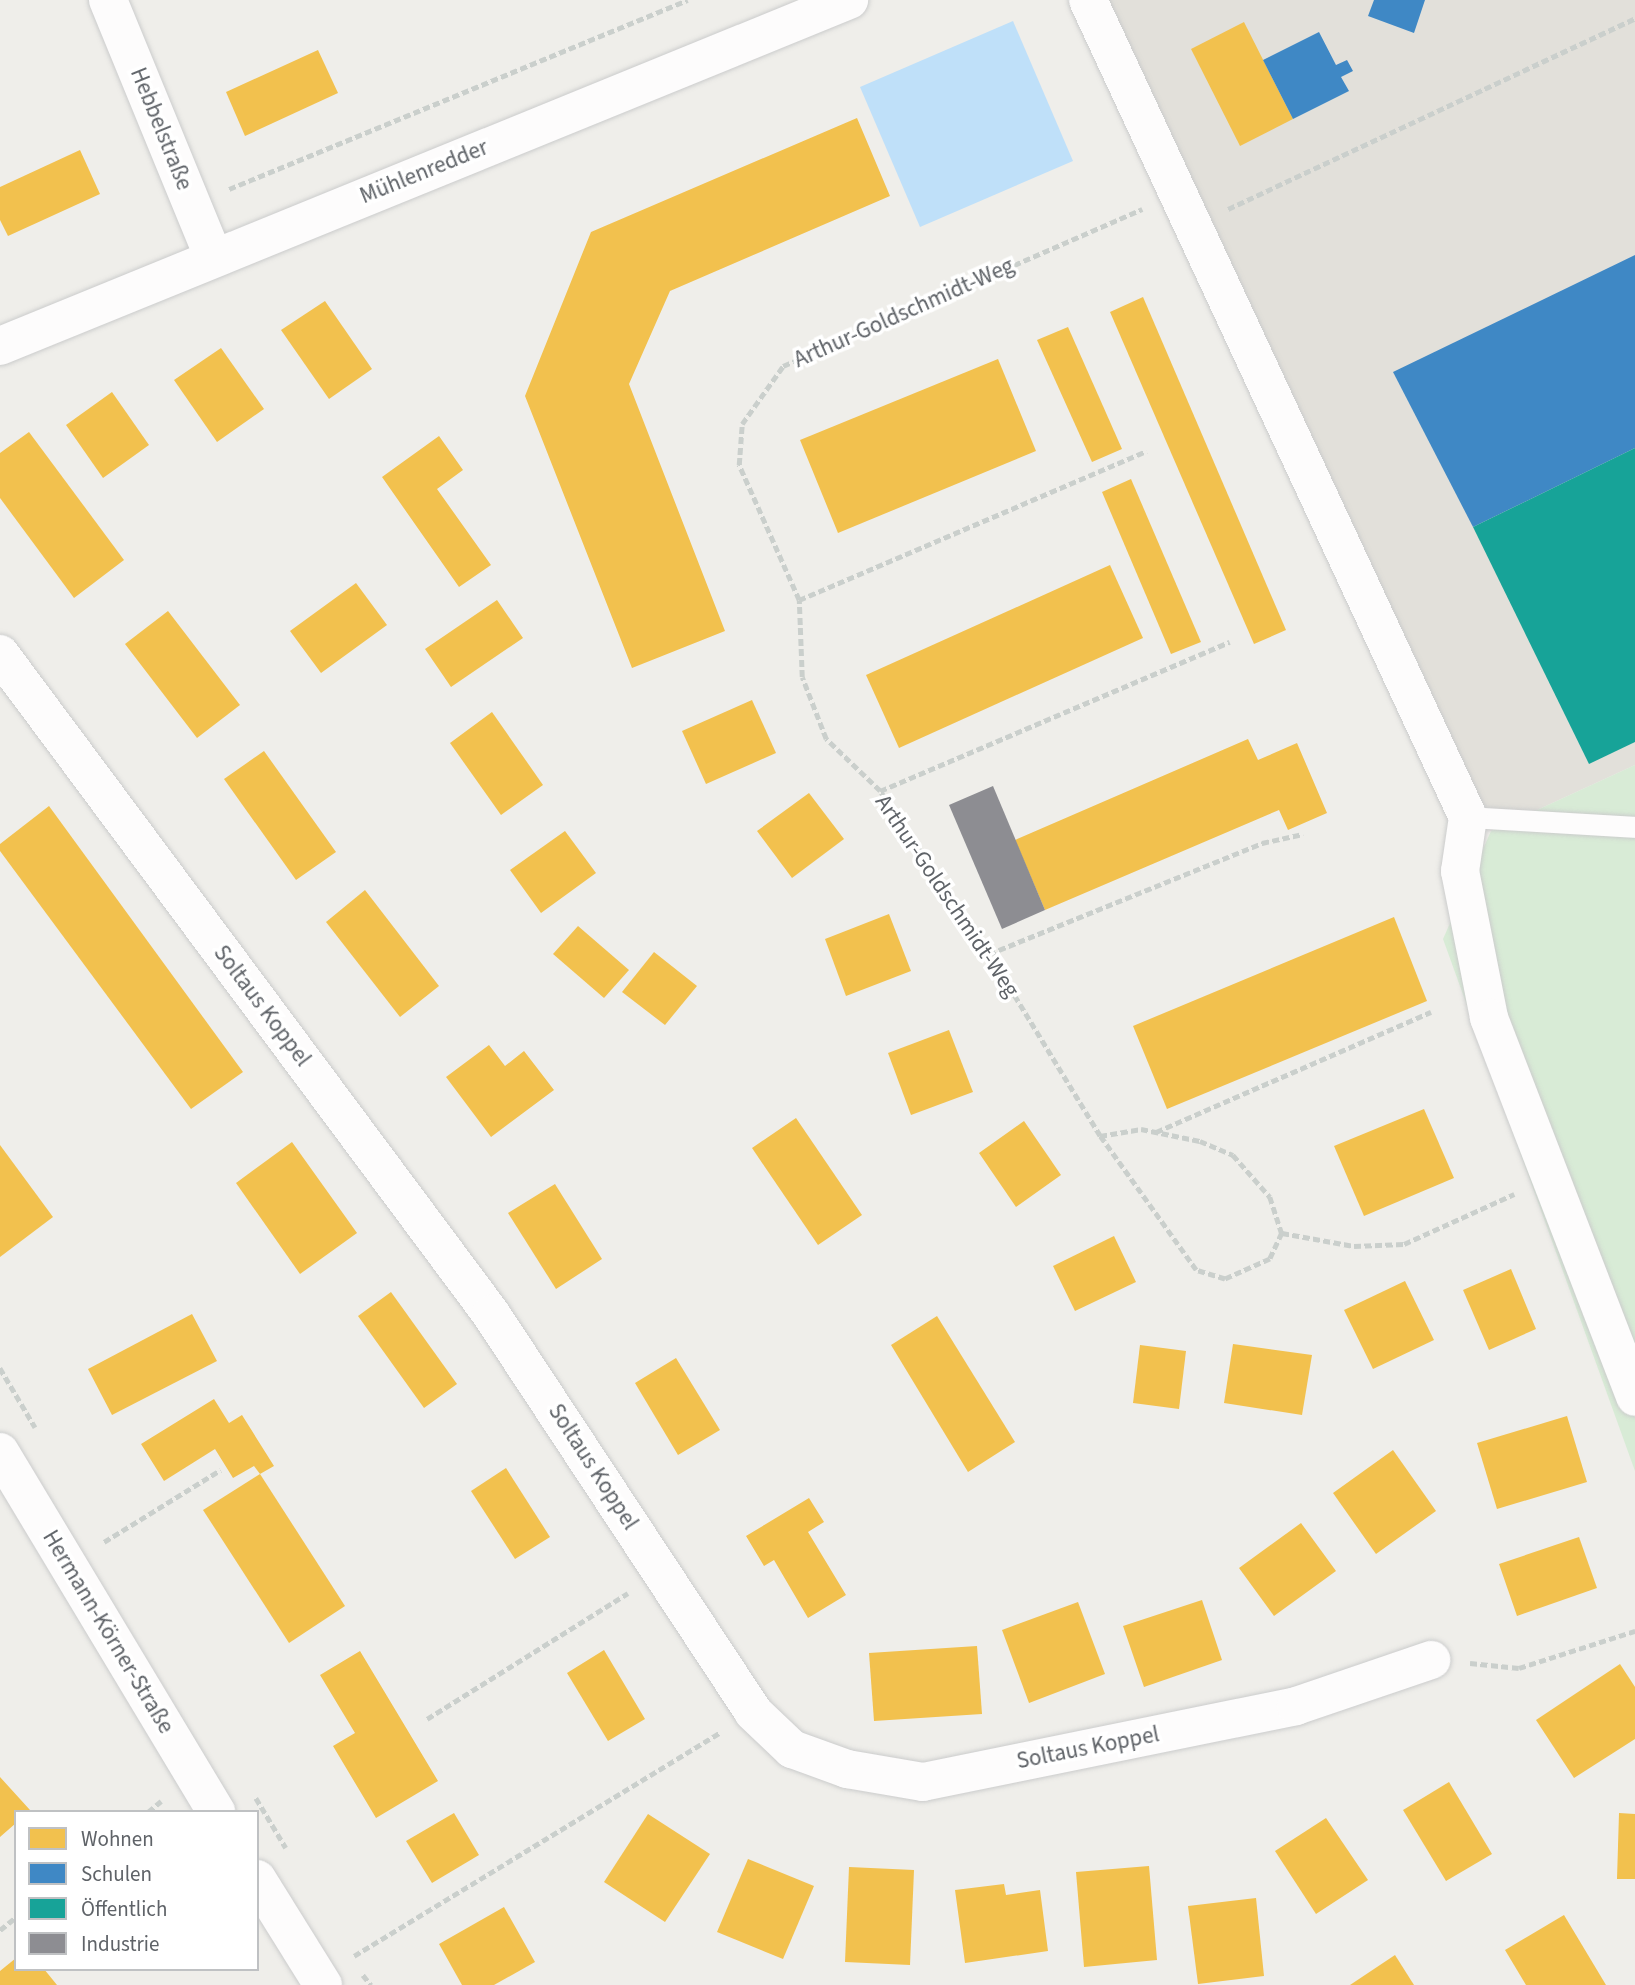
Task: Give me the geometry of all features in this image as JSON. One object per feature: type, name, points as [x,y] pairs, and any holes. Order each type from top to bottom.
[{"type":"street","name":"Hebbelstraße","points":[[108,0],[214,258]]},
{"type":"street","name":"Mühlenredder","points":[[0,346],[849,0]]},
{"type":"street","points":[[1088,0],[1181,193],[1468,817],[1460,871],[1489,1018],[1635,1397]]},
{"type":"street","name":"Soltaus Koppel","points":[[0,654],[491,1314],[753,1712],[792,1749],[847,1769],[923,1782],[1296,1706],[1431,1660]]},
{"type":"street","name":"Hermann-Körner-Straße","points":[[0,1452],[215,1810]]},
{"type":"street","points":[[259,1882],[320,1981]]},
{"type":"lane","points":[[1468,817],[1635,827]]},
{"type":"path","points":[[192,205],[688,0]]},
{"type":"path","points":[[1181,193],[1225,210],[1635,18]]},
{"type":"path","name":"Arthur-Goldschmidt-Weg","points":[[1181,193],[783,366],[742,424],[738,465],[799,600],[802,677],[826,738],[880,791],[989,954],[1100,1136],[1196,1270],[1225,1279],[1270,1259],[1282,1233]]},
{"type":"path","points":[[799,600],[1146,451]]},
{"type":"path","points":[[880,791],[1230,642]]},
{"type":"path","points":[[989,954],[1262,843],[1303,834]]},
{"type":"path","points":[[1155,1132],[1431,1012]]},
{"type":"path","points":[[1100,1136],[1141,1129],[1200,1141],[1233,1155],[1270,1198],[1282,1233],[1354,1246],[1404,1244],[1550,1178]]},
{"type":"path","points":[[104,1542],[220,1470]]},
{"type":"path","points":[[427,1719],[661,1572]]},
{"type":"path","points":[[1431,1660],[1519,1668],[1635,1631]]},
{"type":"path","points":[[320,1981],[753,1712]]},
{"type":"path","points":[[0,1930],[14,1919]]},
{"type":"shaded area","points":[[1091,0],[1635,0],[1635,765],[1491,831],[1468,817]]},
{"type":"green space","points":[[1635,765],[1635,1471],[1443,939],[1491,831]]},
{"type":"water","points":[[1013,21],[1073,161],[920,227],[860,87]]},
{"type":"building: Wohnen","points":[[1244,22],[1293,119],[1240,146],[1191,49]]},
{"type":"building: Wohnen","points":[[318,50],[338,93],[245,136],[226,92]]},
{"type":"building: Wohnen","points":[[857,118],[890,196],[670,291],[629,384],[725,631],[632,668],[525,396],[591,232]]},
{"type":"building: Wohnen","points":[[80,150],[100,194],[8,236],[0,220],[0,187]]},
{"type":"building: Wohnen","points":[[1143,297],[1286,630],[1254,644],[1110,312]]},
{"type":"building: Wohnen","points":[[325,301],[372,369],[329,399],[281,330]]},
{"type":"building: Wohnen","points":[[1068,327],[1122,449],[1092,462],[1037,340]]},
{"type":"building: Wohnen","points":[[221,348],[264,409],[217,442],[174,380]]},
{"type":"building: Wohnen","points":[[998,359],[1036,451],[838,533],[800,440]]},
{"type":"building: Wohnen","points":[[112,392],[149,445],[103,478],[66,425]]},
{"type":"building: Wohnen","points":[[29,432],[124,560],[74,598],[0,498],[0,453]]},
{"type":"building: Wohnen","points":[[439,436],[463,470],[437,489],[491,565],[459,587],[382,477]]},
{"type":"building: Wohnen","points":[[1131,479],[1201,642],[1171,654],[1102,492]]},
{"type":"building: Wohnen","points":[[1110,565],[1143,638],[899,748],[866,675]]},
{"type":"building: Wohnen","points":[[356,583],[387,625],[321,673],[290,631]]},
{"type":"building: Wohnen","points":[[497,600],[523,638],[451,687],[425,649]]},
{"type":"building: Wohnen","points":[[168,611],[240,705],[197,738],[125,644]]},
{"type":"building: Wohnen","points":[[752,700],[776,753],[706,784],[682,731]]},
{"type":"building: Wohnen","points":[[492,712],[543,785],[501,815],[450,743]]},
{"type":"building: Wohnen","points":[[1248,739],[1258,760],[1297,743],[1327,813],[1288,830],[1279,810],[1045,910],[1015,840]]},
{"type":"building: Wohnen","points":[[264,751],[336,852],[296,880],[224,779]]},
{"type":"building: Wohnen","points":[[809,793],[844,839],[792,878],[757,831]]},
{"type":"building: Wohnen","points":[[49,806],[243,1072],[191,1109],[0,851],[0,844]]},
{"type":"building: Wohnen","points":[[565,831],[596,873],[541,913],[510,870]]},
{"type":"building: Wohnen","points":[[365,890],[439,986],[400,1017],[326,922]]},
{"type":"building: Wohnen","points":[[889,914],[911,971],[846,996],[825,939]]},
{"type":"building: Wohnen","points":[[1394,917],[1427,1001],[1167,1109],[1133,1026]]},
{"type":"building: Wohnen","points":[[578,926],[629,970],[604,998],[553,954]]},
{"type":"building: Wohnen","points":[[654,952],[697,986],[665,1025],[622,992]]},
{"type":"building: Wohnen","points":[[949,1030],[973,1092],[911,1115],[888,1053]]},
{"type":"building: Wohnen","points":[[489,1045],[505,1066],[524,1051],[554,1090],[491,1137],[446,1077]]},
{"type":"building: Wohnen","points":[[1424,1109],[1454,1178],[1364,1216],[1334,1146]]},
{"type":"building: Wohnen","points":[[796,1118],[862,1215],[818,1245],[752,1148]]},
{"type":"building: Wohnen","points":[[1024,1121],[1061,1175],[1016,1207],[979,1153]]},
{"type":"building: Wohnen","points":[[292,1142],[357,1233],[300,1274],[236,1183]]},
{"type":"building: Wohnen","points":[[0,1145],[53,1217],[0,1257]]},
{"type":"building: Wohnen","points":[[555,1184],[602,1259],[556,1289],[508,1213]]},
{"type":"building: Wohnen","points":[[1114,1236],[1136,1282],[1075,1311],[1053,1266]]},
{"type":"building: Wohnen","points":[[1511,1269],[1536,1329],[1489,1350],[1463,1290]]},
{"type":"building: Wohnen","points":[[1405,1281],[1434,1340],[1373,1369],[1344,1310]]},
{"type":"building: Wohnen","points":[[391,1292],[457,1384],[424,1408],[358,1316]]},
{"type":"building: Wohnen","points":[[192,1314],[217,1361],[112,1415],[88,1369]]},
{"type":"building: Wohnen","points":[[937,1316],[1015,1442],[968,1472],[891,1345]]},
{"type":"building: Wohnen","points":[[1233,1344],[1312,1355],[1302,1415],[1224,1403]]},
{"type":"building: Wohnen","points":[[1140,1345],[1186,1351],[1179,1409],[1133,1403]]},
{"type":"building: Wohnen","points":[[676,1358],[720,1430],[678,1455],[635,1383]]},
{"type":"building: Wohnen","points":[[214,1399],[229,1423],[242,1415],[274,1466],[260,1474],[254,1466],[233,1478],[215,1449],[164,1481],[141,1444]]},
{"type":"building: Wohnen","points":[[1567,1416],[1587,1482],[1497,1509],[1477,1443]]},
{"type":"building: Wohnen","points":[[1393,1450],[1436,1511],[1376,1554],[1333,1493]]},
{"type":"building: Wohnen","points":[[506,1468],[550,1537],[515,1559],[471,1491]]},
{"type":"building: Wohnen","points":[[260,1474],[345,1606],[289,1643],[203,1510]]},
{"type":"building: Wohnen","points":[[809,1498],[824,1522],[808,1532],[846,1595],[808,1618],[774,1560],[764,1566],[746,1536]]},
{"type":"building: Wohnen","points":[[1301,1523],[1336,1571],[1274,1616],[1239,1568]]},
{"type":"building: Wohnen","points":[[1579,1537],[1597,1588],[1517,1616],[1499,1564]]},
{"type":"building: Wohnen","points":[[1202,1600],[1222,1660],[1144,1687],[1123,1626]]},
{"type":"building: Wohnen","points":[[1078,1602],[1105,1674],[1029,1703],[1002,1630]]},
{"type":"building: Wohnen","points":[[977,1646],[982,1714],[874,1721],[869,1653]]},
{"type":"building: Wohnen","points":[[604,1650],[645,1719],[608,1741],[567,1673]]},
{"type":"building: Wohnen","points":[[360,1651],[438,1781],[376,1818],[333,1746],[355,1733],[320,1675]]},
{"type":"building: Wohnen","points":[[1620,1664],[1635,1687],[1635,1739],[1574,1778],[1536,1720]]},
{"type":"building: Wohnen","points":[[0,1777],[30,1810],[14,1810],[14,1825],[0,1837]]},
{"type":"building: Wohnen","points":[[1449,1782],[1492,1854],[1446,1881],[1403,1810]]},
{"type":"building: Wohnen","points":[[454,1813],[479,1855],[432,1883],[406,1841]]},
{"type":"building: Wohnen","points":[[1619,1813],[1635,1814],[1635,1879],[1617,1879]]},
{"type":"building: Wohnen","points":[[648,1814],[710,1854],[665,1922],[604,1882]]},
{"type":"building: Wohnen","points":[[1326,1818],[1368,1880],[1316,1914],[1275,1851]]},
{"type":"building: Wohnen","points":[[748,1859],[814,1886],[783,1959],[717,1932]]},
{"type":"building: Wohnen","points":[[1149,1866],[1157,1960],[1084,1967],[1076,1872]]},
{"type":"building: Wohnen","points":[[849,1867],[914,1870],[910,1965],[845,1962]]},
{"type":"building: Wohnen","points":[[1004,1884],[1006,1895],[1040,1890],[1048,1951],[965,1963],[955,1890]]},
{"type":"building: Wohnen","points":[[1256,1898],[1264,1976],[1198,1984],[1188,1906]]},
{"type":"building: Wohnen","points":[[504,1907],[535,1962],[494,1985],[462,1985],[439,1944]]},
{"type":"building: Wohnen","points":[[1564,1915],[1606,1985],[1526,1985],[1505,1950]]},
{"type":"building: Wohnen","points":[[1395,1955],[1414,1985],[1350,1985]]},
{"type":"building: Wohnen","points":[[14,1960],[14,1971],[46,1971],[57,1985],[0,1985],[0,1971]]},
{"type":"building: Schulen","points":[[1374,0],[1425,0],[1414,33],[1368,16]]},
{"type":"building: Schulen","points":[[1319,32],[1336,65],[1347,60],[1353,71],[1341,77],[1349,91],[1293,119],[1263,60]]},
{"type":"building: Schulen","points":[[1635,255],[1635,448],[1473,527],[1393,372]]},
{"type":"building: Öffentlich","points":[[1635,448],[1635,742],[1589,764],[1473,527]]},
{"type":"building: Industrie","points":[[993,786],[1045,910],[1002,929],[949,805]]}]
